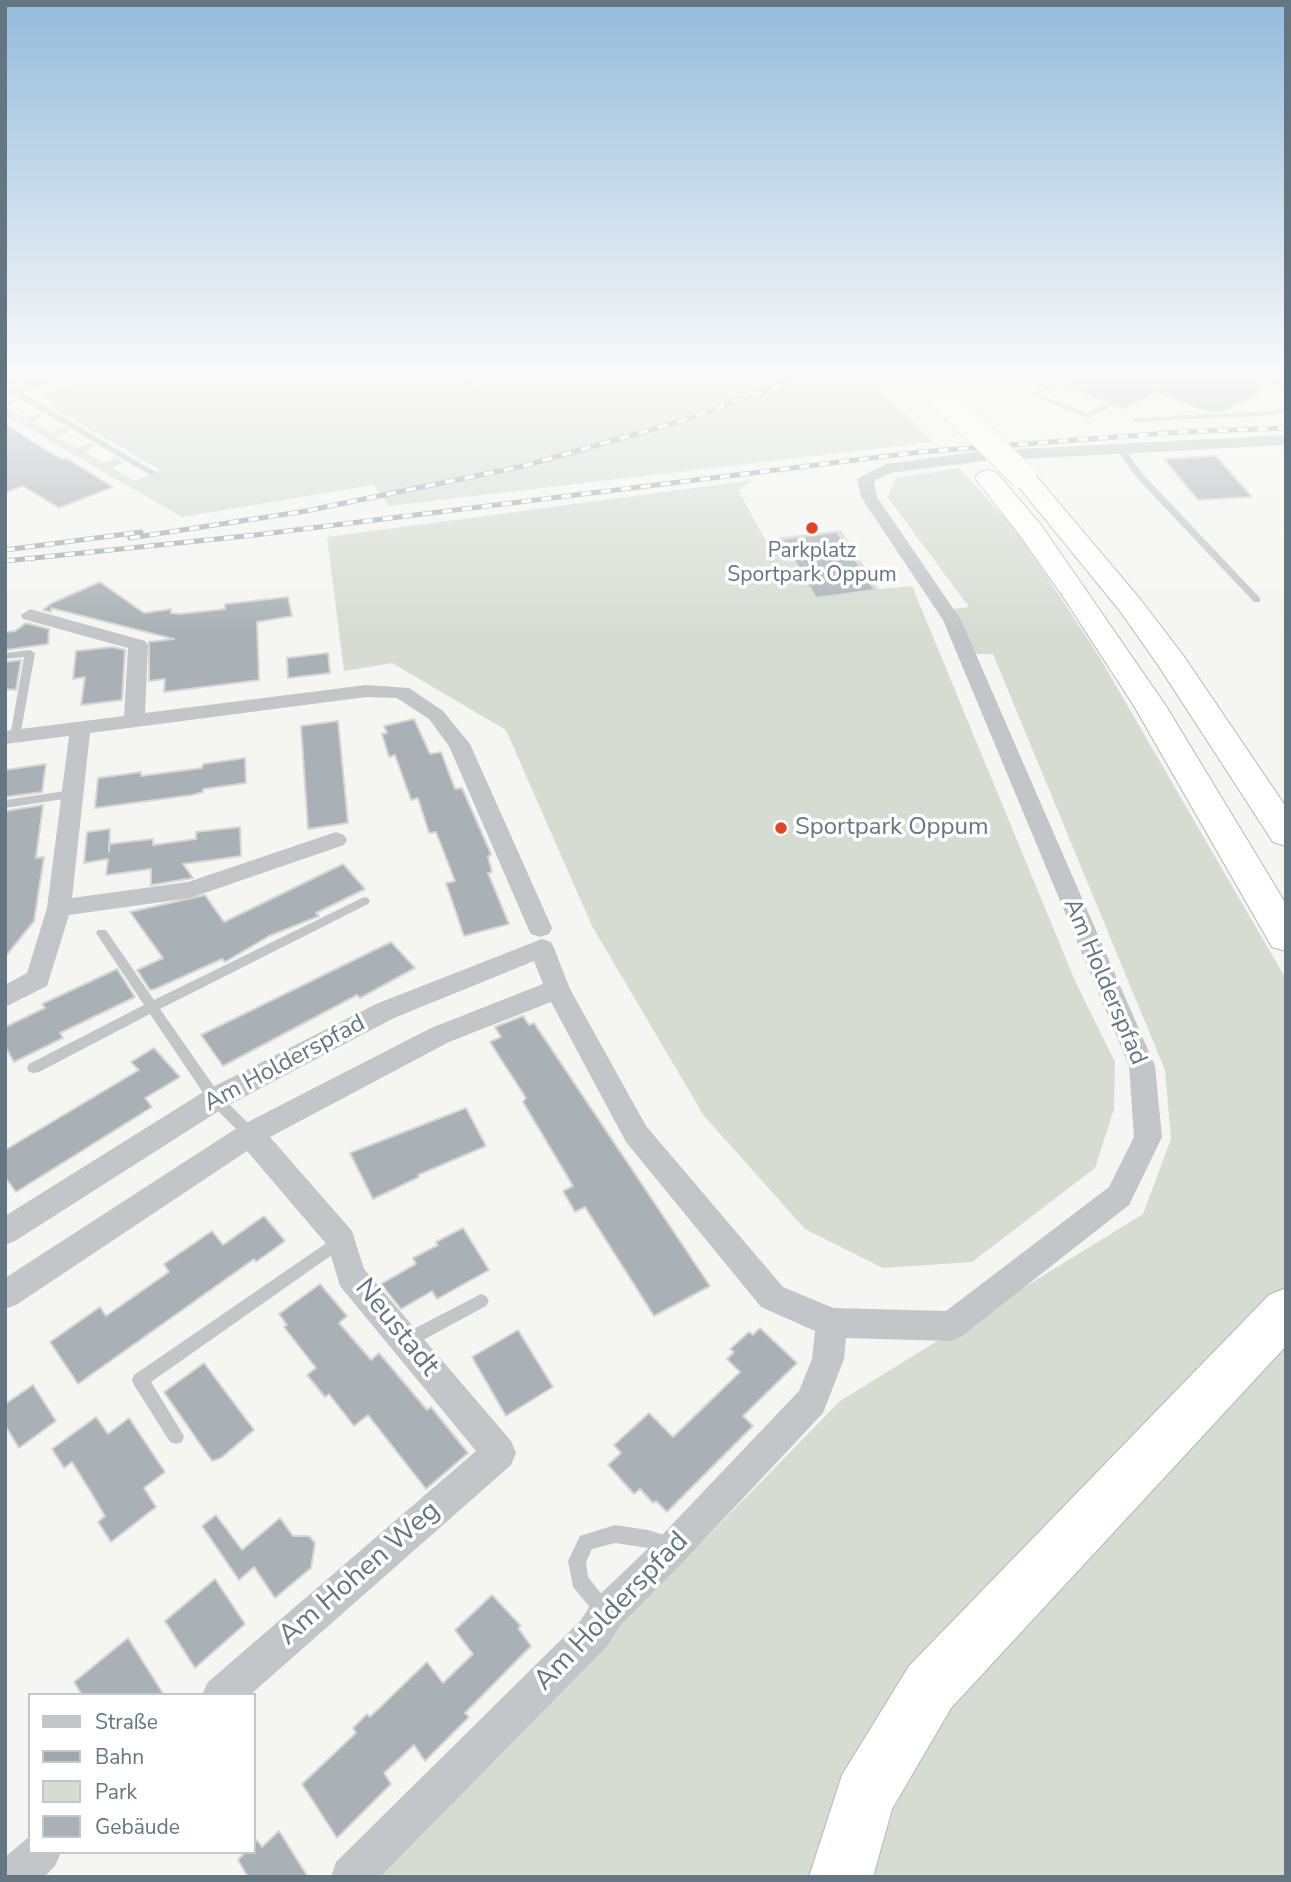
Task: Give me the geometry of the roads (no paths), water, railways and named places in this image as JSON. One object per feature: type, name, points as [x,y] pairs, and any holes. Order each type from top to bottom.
[{"type":"highway","points":[[974,461],[1031,531],[1079,597],[1150,706],[1286,937]]},
{"type":"highway","points":[[1005,461],[1023,476],[1130,605],[1172,662],[1286,834]]},
{"type":"highway","points":[[1172,662],[1202,682],[1286,799]]},
{"type":"highway","points":[[841,1877],[864,1797],[930,1688],[1286,1311]]},
{"type":"street","name":"Am Holderspfad","points":[[5,1232],[215,1099],[385,1011],[541,938],[557,989],[636,1134],[772,1297],[832,1323],[951,1326],[1118,1196],[1148,1137],[1142,1066],[951,620],[869,497],[866,479],[886,469],[952,461]]},
{"type":"street","points":[[30,615],[138,645],[134,722]]},
{"type":"street","points":[[10,737],[357,692],[402,692],[436,715],[459,744],[541,938]]},
{"type":"street","points":[[5,997],[38,979],[59,908],[80,729]]},
{"type":"street","points":[[59,908],[190,890],[336,840]]},
{"type":"street","name":"Am Holderspfad","points":[[5,1294],[250,1134],[440,1035],[557,989]]},
{"type":"street","name":"Neustadt","points":[[250,1134],[341,1240],[351,1276],[499,1453]]},
{"type":"street","name":"Am Holderspfad","points":[[351,1877],[594,1633],[606,1614],[674,1547],[811,1402],[828,1359],[832,1323]]},
{"type":"street","name":"Am Hohen Weg","points":[[223,1693],[499,1453]]},
{"type":"street","points":[[13,1877],[39,1854]]},
{"type":"lane","points":[[133,461],[153,473]]},
{"type":"lane","points":[[1129,461],[1138,474],[1257,600]]},
{"type":"lane","points":[[5,656],[30,653],[10,737]]},
{"type":"lane","points":[[5,803],[72,794]]},
{"type":"lane","points":[[34,1068],[364,901]]},
{"type":"lane","points":[[102,933],[215,1099],[250,1134]]},
{"type":"lane","points":[[176,1436],[140,1380],[341,1240]]},
{"type":"lane","points":[[406,1341],[481,1301]]},
{"type":"lane","points":[[606,1614],[579,1581],[578,1562],[586,1542],[615,1534],[648,1539],[674,1547]]},
{"type":"railway","points":[[130,538],[306,511],[542,461]]},
{"type":"railway","points":[[5,561],[255,535],[849,461]]},
{"type":"railway","points":[[5,550],[141,532]]},
{"type":"place","name":"Parkplatz Sportpark Oppum","points":[[812,528]]},
{"type":"place","name":"Sportpark Oppum","points":[[781,828]]}]
